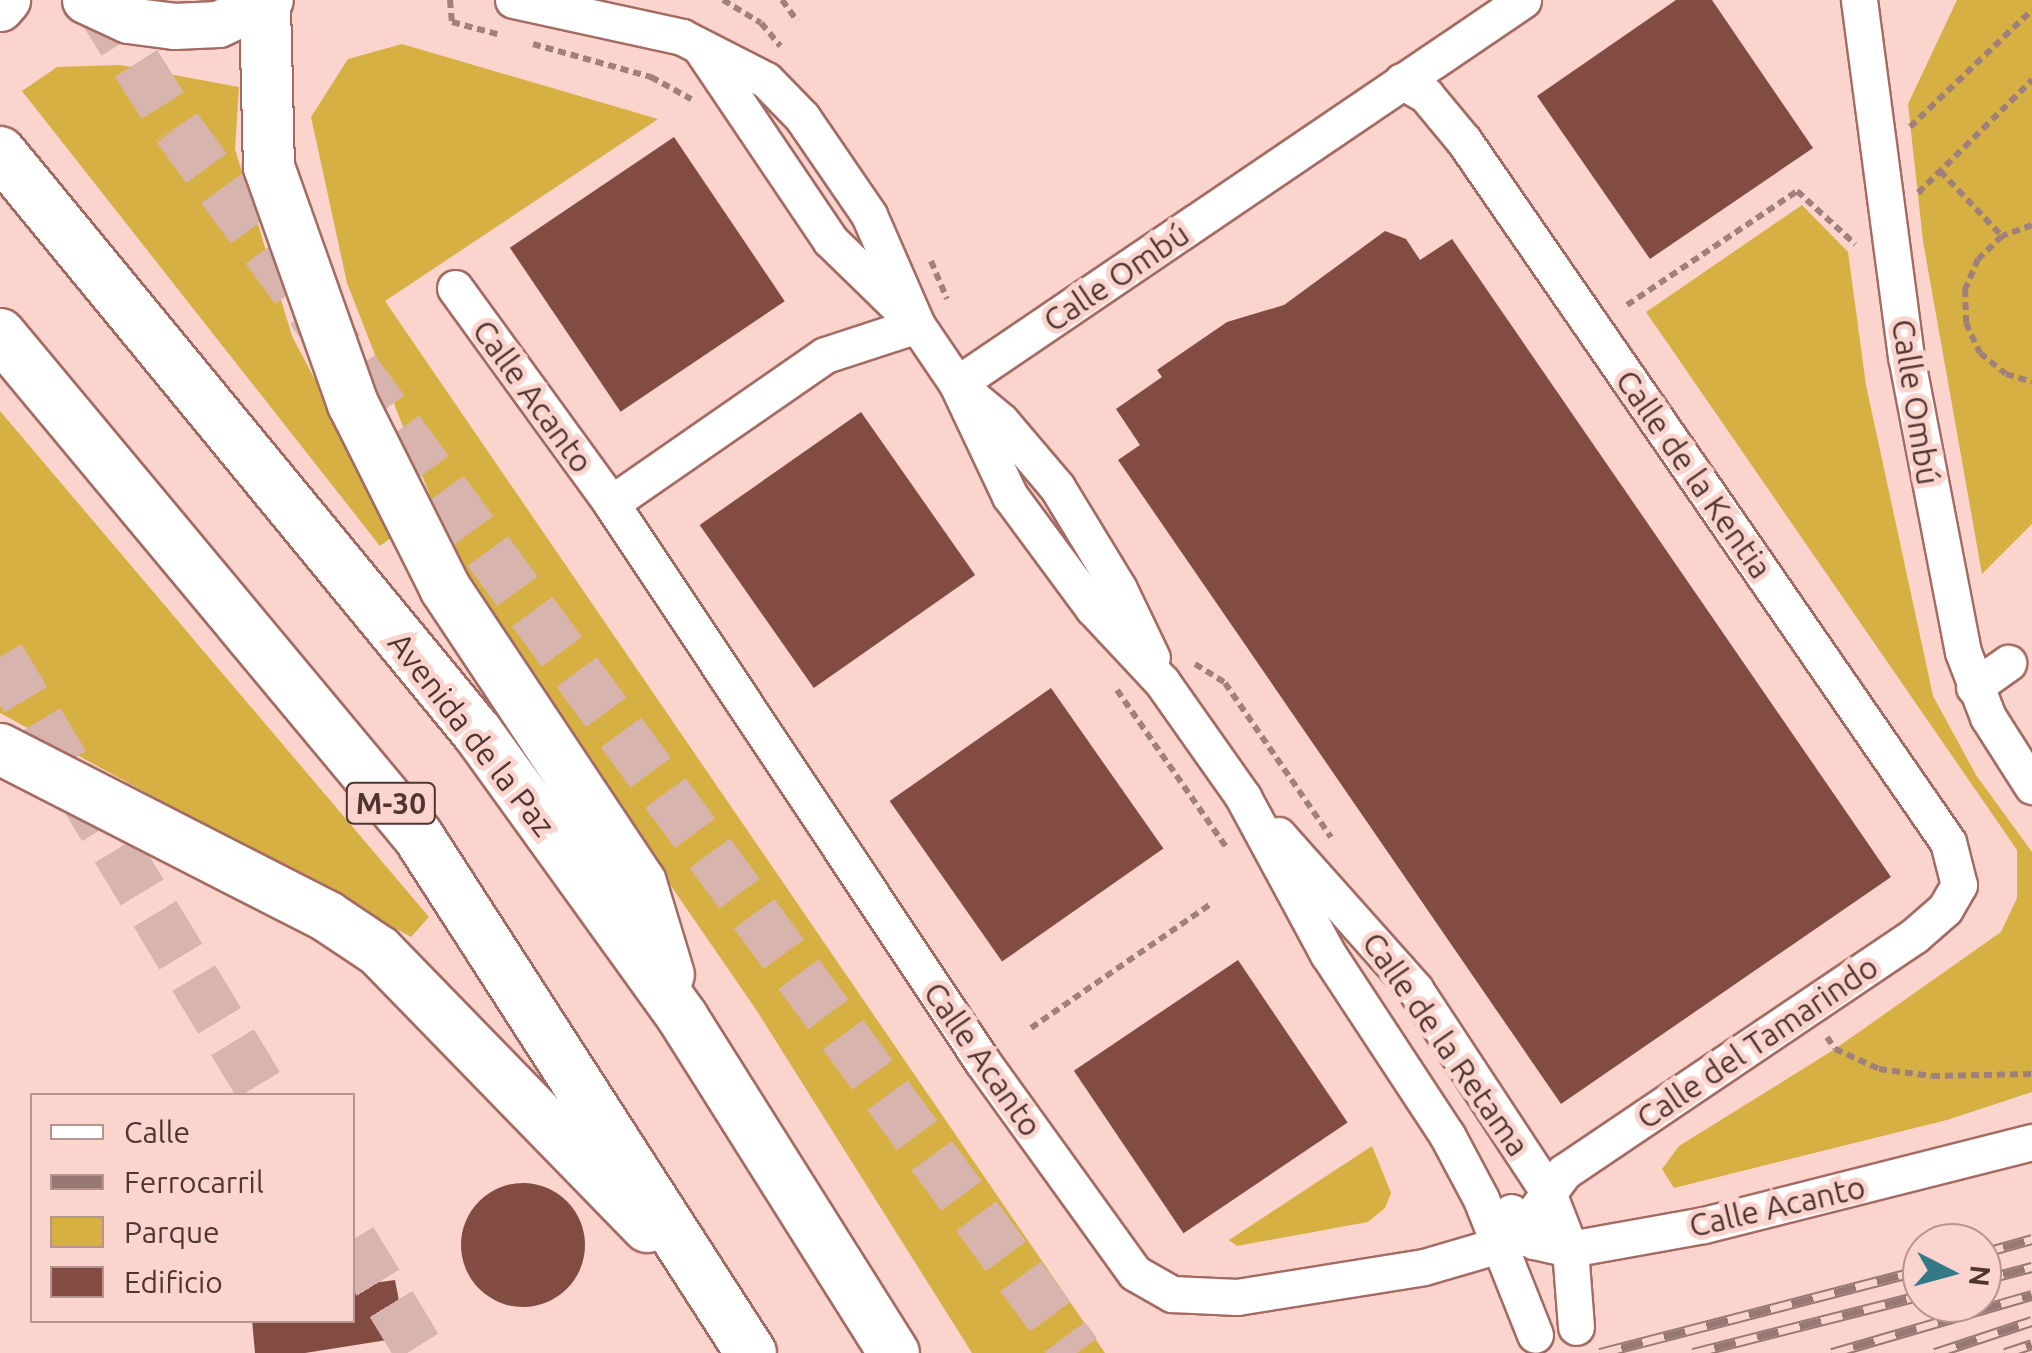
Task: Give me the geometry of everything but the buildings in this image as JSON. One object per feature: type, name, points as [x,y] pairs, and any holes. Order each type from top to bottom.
[{"type":"highway","points":[[267,3],[269,167],[354,404],[445,588],[641,884],[683,1018]]},
{"type":"highway","name":"Avenida de la Paz","points":[[0,152],[477,732],[683,1018],[894,1353]]},
{"type":"highway","name":"M-30","points":[[0,334],[418,836],[739,1333]]},
{"type":"highway","points":[[0,749],[379,950],[739,1333]]},
{"type":"main road","points":[[0,8],[8,0]]},
{"type":"main road","points":[[85,0],[128,20],[174,26],[218,24],[267,3]]},
{"type":"street","name":"Calle de la Retama","points":[[513,0],[640,24]]},
{"type":"street","name":"Calle de la Retama","points":[[584,0],[698,45],[785,95],[869,215],[917,324],[957,384],[1001,421],[1057,488],[1119,589],[1162,682],[1243,798],[1312,922],[1512,1239],[1535,1335]]},
{"type":"street","name":"Calle Ombú","points":[[957,384],[1524,0]]},
{"type":"street","name":"Calle Ombú","points":[[1860,0],[1906,356],[1944,564],[1974,687],[2032,786]]},
{"type":"street","name":"Calle de la Retama","points":[[698,45],[830,240],[917,324]]},
{"type":"street","name":"Calle de la Kentia","points":[[1402,81],[1426,94],[1464,140],[1948,842],[1959,885]]},
{"type":"street","name":"Calle Acanto","points":[[455,288],[611,504],[982,1060],[1135,1273],[1172,1294],[1237,1297],[1424,1267],[1512,1239]]},
{"type":"street","name":"Calle Acanto","points":[[611,504],[826,355],[917,324]]},
{"type":"street","points":[[1974,687],[2008,663]]},
{"type":"street","name":"Calle de la Retama","points":[[1243,798],[1414,989],[1547,1190],[1570,1249],[1576,1327]]},
{"type":"street","name":"Calle del Tamarindo","points":[[1547,1190],[1600,1147],[1914,936],[1945,909],[1959,885]]},
{"type":"street","points":[[1312,922],[1357,969],[1464,1124],[1496,1182],[1512,1239]]},
{"type":"street","name":"Calle Acanto","points":[[1570,1249],[1704,1225],[2032,1142]]},
{"type":"street","points":[[1496,1182],[1520,1195],[1547,1190]]},
{"type":"street","points":[[1512,1239],[1547,1190]]},
{"type":"street","points":[[1512,1239],[1570,1249]]},
{"type":"path","points":[[450,0],[452,22],[506,37]]},
{"type":"path","points":[[782,0],[797,21]]},
{"type":"path","points":[[1905,132],[2032,10]]},
{"type":"path","points":[[524,42],[651,77],[705,115]]},
{"type":"path","points":[[1913,197],[2032,80]]},
{"type":"path","points":[[1940,171],[2002,236]]},
{"type":"path","points":[[1626,305],[1798,191],[1846,236]]},
{"type":"path","points":[[2032,226],[2002,236],[1978,259],[1965,289],[1966,323],[1980,353],[2006,374],[2032,382]]},
{"type":"path","points":[[1031,1028],[1211,904]]},
{"type":"path","points":[[1828,1037],[1835,1049],[1879,1069],[1932,1076],[2032,1074]]},
{"type":"green space","points":[[1957,0],[2032,0],[2032,524],[1982,574],[1923,241],[1908,104]]},
{"type":"green space","points":[[402,44],[658,119],[385,301],[1105,1353],[972,1353],[757,1011],[466,588],[347,283],[311,117],[348,59]]},
{"type":"green space","points":[[120,65],[239,87],[235,149],[292,336],[396,534],[380,546],[22,91],[57,67]]},
{"type":"green space","points":[[1802,205],[1848,252],[1866,385],[1933,696],[1976,775],[2032,852],[2032,1092],[1947,1120],[1674,1188],[1662,1169],[1679,1146],[1835,1049],[2001,932],[2017,898],[2017,850],[1646,312]]},
{"type":"green space","points":[[0,411],[429,917],[411,937],[0,713]]},
{"type":"green space","points":[[1372,1146],[1391,1193],[1385,1208],[1368,1222],[1237,1246],[1229,1240]]},
{"type":"tunnel","points":[[96,0],[177,128],[1077,1353]]},
{"type":"tunnel","points":[[0,657],[263,1093]]},
{"type":"tunnel","points":[[355,1245],[421,1353]]},
{"type":"railway","points":[[2002,1247],[2032,1239]]},
{"type":"railway","points":[[2002,1275],[2032,1267]]},
{"type":"railway","points":[[1600,1353],[1902,1275]]},
{"type":"railway","points":[[1832,1353],[2032,1295]]},
{"type":"railway","points":[[1693,1353],[1902,1300]]},
{"type":"railway","points":[[1935,1353],[2032,1321]]},
{"type":"railway","points":[[2005,1353],[2032,1344]]}]
